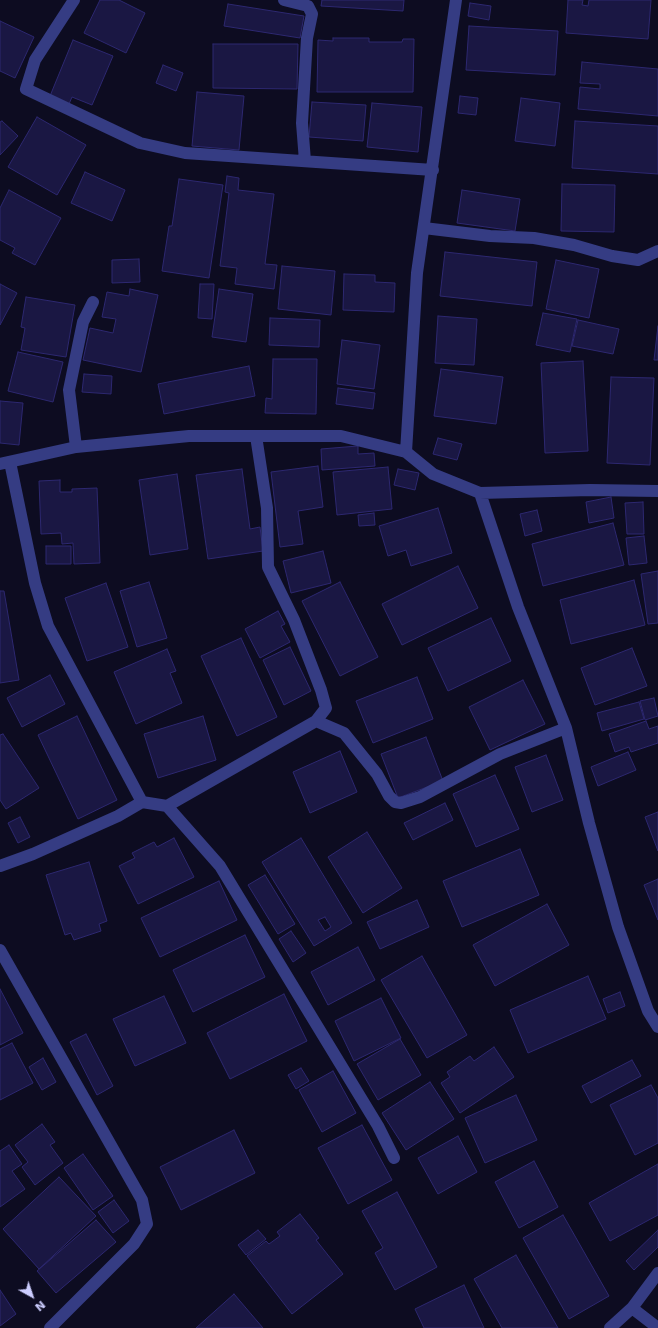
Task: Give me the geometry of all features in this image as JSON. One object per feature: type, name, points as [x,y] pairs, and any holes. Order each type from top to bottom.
[{"type":"street","points":[[74,0],[35,60],[26,89],[140,143],[185,153],[305,160],[433,170]]},
{"type":"street","points":[[284,0],[308,6],[312,14],[307,38],[302,123],[305,160]]},
{"type":"street","points":[[406,452],[417,274],[456,0]]},
{"type":"street","points":[[424,228],[490,236],[534,238],[574,245],[612,256],[638,260],[658,251]]},
{"type":"street","points":[[76,447],[69,390],[83,322],[93,302]]},
{"type":"street","points":[[142,802],[48,626],[35,583],[5,463],[76,447],[190,436],[341,436],[406,452],[432,474],[480,493],[590,490],[658,491]]},
{"type":"street","points":[[0,866],[33,854],[118,816],[142,802],[167,806],[316,721],[326,708],[321,690],[294,620],[268,567],[267,508],[256,436]]},
{"type":"street","points":[[480,493],[518,607],[566,728],[589,823],[618,927],[648,1011],[658,1027]]},
{"type":"street","points":[[316,721],[344,733],[376,774],[389,796],[395,802],[401,803],[420,797],[500,754],[566,728]]},
{"type":"street","points":[[167,806],[220,866],[378,1126],[394,1158]]},
{"type":"street","points":[[0,950],[142,1200],[148,1224],[134,1244],[50,1328]]},
{"type":"street","points":[[610,1328],[632,1308],[658,1272]]},
{"type":"street","points":[[632,1308],[658,1328]]},
{"type":"building","points":[[100,0],[119,0],[145,13],[126,53],[84,33]]},
{"type":"building","points":[[322,0],[404,0],[403,11],[321,6]]},
{"type":"building","points":[[568,0],[583,0],[582,5],[588,6],[589,0],[651,0],[648,39],[566,33]]},
{"type":"building","points":[[470,3],[491,6],[489,20],[468,16]]},
{"type":"building","points":[[228,4],[304,16],[300,38],[224,26]]},
{"type":"building","points":[[0,21],[34,37],[15,78],[0,71]]},
{"type":"building","points":[[469,26],[558,31],[555,75],[466,70]]},
{"type":"building","points":[[333,38],[369,38],[369,42],[402,42],[403,39],[414,39],[413,92],[317,92],[318,40],[333,41]]},
{"type":"building","points":[[73,40],[113,56],[92,105],[72,97],[69,104],[50,96]]},
{"type":"building","points":[[213,44],[298,44],[297,89],[213,88]]},
{"type":"building","points":[[582,62],[658,69],[658,116],[578,109],[580,87],[600,89],[600,84],[580,83]]},
{"type":"building","points":[[163,65],[183,73],[176,91],[156,83]]},
{"type":"building","points":[[197,92],[244,96],[239,150],[192,146]]},
{"type":"building","points":[[460,96],[478,98],[476,115],[458,113]]},
{"type":"building","points":[[521,98],[560,103],[555,146],[515,141]]},
{"type":"building","points":[[312,102],[366,105],[363,141],[309,137]]},
{"type":"building","points":[[372,103],[422,107],[418,152],[367,147]]},
{"type":"building","points":[[37,117],[86,145],[57,195],[8,167]]},
{"type":"building","points":[[2,121],[18,136],[0,155],[0,122]]},
{"type":"building","points":[[575,121],[658,126],[658,174],[572,168]]},
{"type":"building","points":[[85,172],[125,190],[112,221],[71,203]]},
{"type":"building","points":[[227,176],[239,178],[238,190],[274,194],[265,264],[277,265],[274,289],[235,284],[237,268],[220,266],[229,193],[225,192]]},
{"type":"building","points":[[179,179],[223,185],[209,278],[162,271],[169,226],[172,226]]},
{"type":"building","points":[[562,184],[615,185],[614,232],[561,231]]},
{"type":"building","points":[[9,190],[61,218],[35,265],[12,253],[15,248],[0,240],[0,208]]},
{"type":"building","points":[[462,190],[520,199],[515,231],[457,223]]},
{"type":"building","points":[[445,252],[537,262],[532,306],[440,296]]},
{"type":"building","points":[[139,259],[140,282],[112,283],[112,260]]},
{"type":"building","points":[[556,260],[599,269],[589,318],[546,309]]},
{"type":"building","points":[[282,266],[335,271],[331,315],[278,309]]},
{"type":"building","points":[[344,274],[375,275],[375,282],[395,283],[394,312],[343,310]]},
{"type":"building","points":[[0,284],[17,293],[0,325]]},
{"type":"building","points":[[200,284],[214,284],[212,319],[198,318]]},
{"type":"building","points":[[130,289],[158,295],[141,372],[83,360],[90,328],[113,333],[116,319],[102,317],[107,292],[129,296]]},
{"type":"building","points":[[219,289],[253,294],[246,342],[212,337]]},
{"type":"building","points":[[26,297],[75,305],[66,357],[21,350],[25,328],[21,327]]},
{"type":"building","points":[[543,313],[577,319],[570,352],[536,345]]},
{"type":"building","points":[[438,316],[477,319],[474,365],[435,363]]},
{"type":"building","points":[[270,318],[320,320],[319,347],[269,345]]},
{"type":"building","points":[[578,320],[619,329],[613,354],[572,346]]},
{"type":"building","points":[[658,326],[658,360],[654,360]]},
{"type":"building","points":[[342,340],[380,345],[374,389],[337,384]]},
{"type":"building","points":[[18,352],[63,362],[53,402],[8,391]]},
{"type":"building","points":[[273,359],[317,359],[316,414],[265,413],[266,398],[272,399]]},
{"type":"building","points":[[583,361],[588,451],[545,453],[541,363]]},
{"type":"building","points":[[249,366],[255,396],[164,414],[158,384]]},
{"type":"building","points":[[441,369],[503,377],[496,424],[434,416]]},
{"type":"building","points":[[84,374],[112,376],[111,394],[82,392]]},
{"type":"building","points":[[611,377],[654,378],[650,465],[607,463]]},
{"type":"building","points":[[338,388],[375,393],[373,409],[336,404]]},
{"type":"building","points":[[0,401],[23,403],[19,445],[0,443]]},
{"type":"building","points":[[438,438],[462,444],[457,460],[433,454]]},
{"type":"building","points":[[358,446],[358,454],[374,453],[375,466],[322,470],[321,449]]},
{"type":"building","points":[[318,466],[323,507],[298,511],[303,544],[280,547],[271,472]]},
{"type":"building","points":[[388,467],[392,509],[337,515],[333,472]]},
{"type":"building","points":[[242,469],[250,529],[260,527],[263,551],[208,559],[196,475]]},
{"type":"building","points":[[398,469],[419,473],[415,490],[394,485]]},
{"type":"building","points":[[177,474],[188,549],[150,555],[139,480]]},
{"type":"building","points":[[60,480],[60,492],[72,492],[72,489],[97,488],[100,563],[74,564],[73,543],[62,544],[61,533],[41,534],[39,481]]},
{"type":"building","points":[[611,497],[614,518],[589,523],[586,502]]},
{"type":"building","points":[[643,502],[644,534],[627,534],[625,503]]},
{"type":"building","points":[[438,508],[452,553],[411,566],[406,550],[388,556],[379,526]]},
{"type":"building","points":[[537,510],[542,531],[525,536],[520,514]]},
{"type":"building","points":[[374,513],[375,525],[359,526],[358,515]]},
{"type":"building","points":[[613,523],[624,565],[543,586],[532,544]]},
{"type":"building","points":[[644,536],[647,563],[629,565],[626,538]]},
{"type":"building","points":[[46,546],[71,546],[71,564],[46,564]]},
{"type":"building","points":[[323,551],[331,583],[291,593],[283,561]]},
{"type":"building","points":[[458,566],[478,608],[402,645],[382,604]]},
{"type":"building","points":[[658,571],[658,623],[648,624],[641,574]]},
{"type":"building","points":[[634,580],[645,625],[571,644],[560,600]]},
{"type":"building","points":[[149,582],[167,638],[137,647],[120,591]]},
{"type":"building","points":[[340,582],[378,657],[340,676],[302,601]]},
{"type":"building","points":[[106,583],[128,647],[87,661],[65,598]]},
{"type":"building","points":[[0,591],[4,591],[19,680],[0,683]]},
{"type":"building","points":[[278,611],[285,624],[281,626],[290,642],[260,658],[245,629]]},
{"type":"building","points":[[491,618],[511,661],[448,691],[428,648]]},
{"type":"building","points":[[241,638],[277,717],[237,736],[201,656]]},
{"type":"building","points":[[290,647],[311,691],[284,705],[263,660]]},
{"type":"building","points":[[632,648],[647,686],[595,705],[581,668]]},
{"type":"building","points":[[167,649],[176,671],[170,673],[182,703],[136,724],[114,672]]},
{"type":"building","points":[[50,675],[65,704],[22,727],[7,698]]},
{"type":"building","points":[[417,677],[433,719],[373,743],[356,701]]},
{"type":"building","points":[[523,680],[545,724],[490,750],[469,707]]},
{"type":"building","points":[[654,698],[658,716],[645,720],[640,701]]},
{"type":"building","points":[[639,702],[644,719],[602,731],[597,713]]},
{"type":"building","points":[[77,716],[117,800],[78,819],[38,735]]},
{"type":"building","points":[[203,716],[216,760],[158,778],[144,734]]},
{"type":"building","points":[[646,721],[649,729],[658,726],[658,743],[631,752],[629,747],[615,752],[609,734]]},
{"type":"building","points":[[3,734],[39,788],[6,809],[0,800],[0,735]]},
{"type":"building","points":[[426,737],[443,781],[398,798],[381,754]]},
{"type":"building","points":[[340,751],[357,792],[310,813],[293,772]]},
{"type":"building","points":[[628,752],[636,770],[598,786],[591,767]]},
{"type":"building","points":[[546,755],[563,800],[532,812],[515,767]]},
{"type":"building","points":[[495,775],[519,829],[476,847],[453,794]]},
{"type":"building","points":[[445,803],[453,820],[413,840],[404,823]]},
{"type":"building","points":[[658,812],[658,851],[645,817]]},
{"type":"building","points":[[20,817],[30,837],[18,843],[8,823]]},
{"type":"building","points":[[367,832],[402,888],[363,913],[328,857]]},
{"type":"building","points":[[174,838],[194,877],[138,904],[119,866],[135,858],[132,853],[154,842],[157,847]]},
{"type":"building","points":[[301,838],[352,923],[314,946],[262,862]],"holes":[[[325,917],[331,927],[325,931],[318,920]]]},
{"type":"building","points":[[520,849],[539,895],[462,927],[443,881]]},
{"type":"building","points":[[89,862],[107,921],[99,924],[101,931],[74,940],[71,933],[65,935],[46,875]]},
{"type":"building","points":[[265,875],[295,924],[278,934],[248,885]]},
{"type":"building","points":[[658,879],[658,920],[644,885]]},
{"type":"building","points":[[219,881],[237,920],[160,957],[141,918]]},
{"type":"building","points":[[417,900],[429,927],[380,949],[367,922]]},
{"type":"building","points":[[547,904],[569,945],[495,986],[473,945]]},
{"type":"building","points":[[291,931],[306,953],[293,962],[279,939]]},
{"type":"building","points":[[245,935],[265,977],[193,1012],[173,970]]},
{"type":"building","points":[[358,947],[375,980],[328,1005],[311,972]]},
{"type":"building","points":[[422,956],[467,1035],[427,1058],[381,980]]},
{"type":"building","points":[[588,976],[606,1019],[528,1053],[510,1010]]},
{"type":"building","points":[[0,989],[23,1033],[0,1045]]},
{"type":"building","points":[[620,992],[625,1006],[608,1013],[603,999]]},
{"type":"building","points":[[284,994],[307,1041],[230,1079],[207,1033]]},
{"type":"building","points":[[164,996],[186,1043],[135,1066],[113,1019]]},
{"type":"building","points":[[381,998],[401,1038],[354,1061],[335,1021]]},
{"type":"building","points":[[86,1034],[113,1086],[97,1095],[70,1042]]},
{"type":"building","points":[[400,1039],[421,1075],[378,1100],[357,1064]]},
{"type":"building","points":[[12,1043],[33,1083],[0,1100],[0,1049]]},
{"type":"building","points":[[494,1047],[514,1077],[460,1113],[441,1083],[450,1077],[447,1072],[470,1056],[474,1061]]},
{"type":"building","points":[[43,1058],[56,1082],[42,1090],[29,1067]]},
{"type":"building","points":[[632,1060],[641,1076],[591,1103],[582,1086]]},
{"type":"building","points":[[301,1068],[309,1081],[296,1089],[288,1075]]},
{"type":"building","points":[[333,1071],[356,1113],[322,1132],[299,1090]]},
{"type":"building","points":[[430,1082],[454,1119],[406,1150],[382,1113]]},
{"type":"building","points":[[651,1085],[658,1098],[658,1143],[635,1155],[610,1105]]},
{"type":"building","points":[[516,1095],[537,1140],[485,1163],[465,1118]]},
{"type":"building","points":[[42,1124],[55,1142],[50,1145],[63,1163],[35,1185],[22,1167],[28,1162],[15,1145]]},
{"type":"building","points":[[362,1125],[392,1180],[348,1204],[318,1148]]},
{"type":"building","points":[[234,1130],[255,1173],[181,1210],[160,1167]]},
{"type":"building","points":[[458,1136],[477,1172],[438,1194],[418,1158]]},
{"type":"building","points":[[9,1145],[22,1164],[12,1171],[25,1189],[0,1207],[0,1151]]},
{"type":"building","points":[[83,1154],[113,1196],[93,1210],[64,1168]]},
{"type":"building","points":[[534,1161],[558,1207],[519,1228],[495,1182]]},
{"type":"building","points":[[658,1164],[658,1215],[610,1241],[589,1203]]},
{"type":"building","points":[[59,1177],[96,1216],[39,1269],[3,1229]]},
{"type":"building","points":[[397,1192],[437,1267],[395,1290],[375,1253],[383,1248],[362,1211]]},
{"type":"building","points":[[114,1200],[129,1221],[113,1233],[98,1212]]},
{"type":"building","points":[[300,1214],[319,1238],[316,1240],[343,1274],[292,1314],[247,1256],[266,1241],[269,1244],[280,1236],[277,1232]]},
{"type":"building","points":[[563,1215],[609,1296],[569,1319],[523,1238]]},
{"type":"building","points":[[96,1220],[116,1242],[56,1293],[37,1271]]},
{"type":"building","points":[[258,1230],[266,1239],[246,1255],[238,1245]]},
{"type":"building","points":[[658,1230],[658,1247],[634,1270],[626,1261]]},
{"type":"building","points":[[516,1255],[558,1328],[502,1328],[474,1279]]},
{"type":"building","points":[[464,1285],[484,1328],[424,1328],[415,1309]]},
{"type":"building","points":[[0,1290],[16,1314],[0,1326]]},
{"type":"building","points":[[234,1294],[263,1328],[196,1328]]}]
